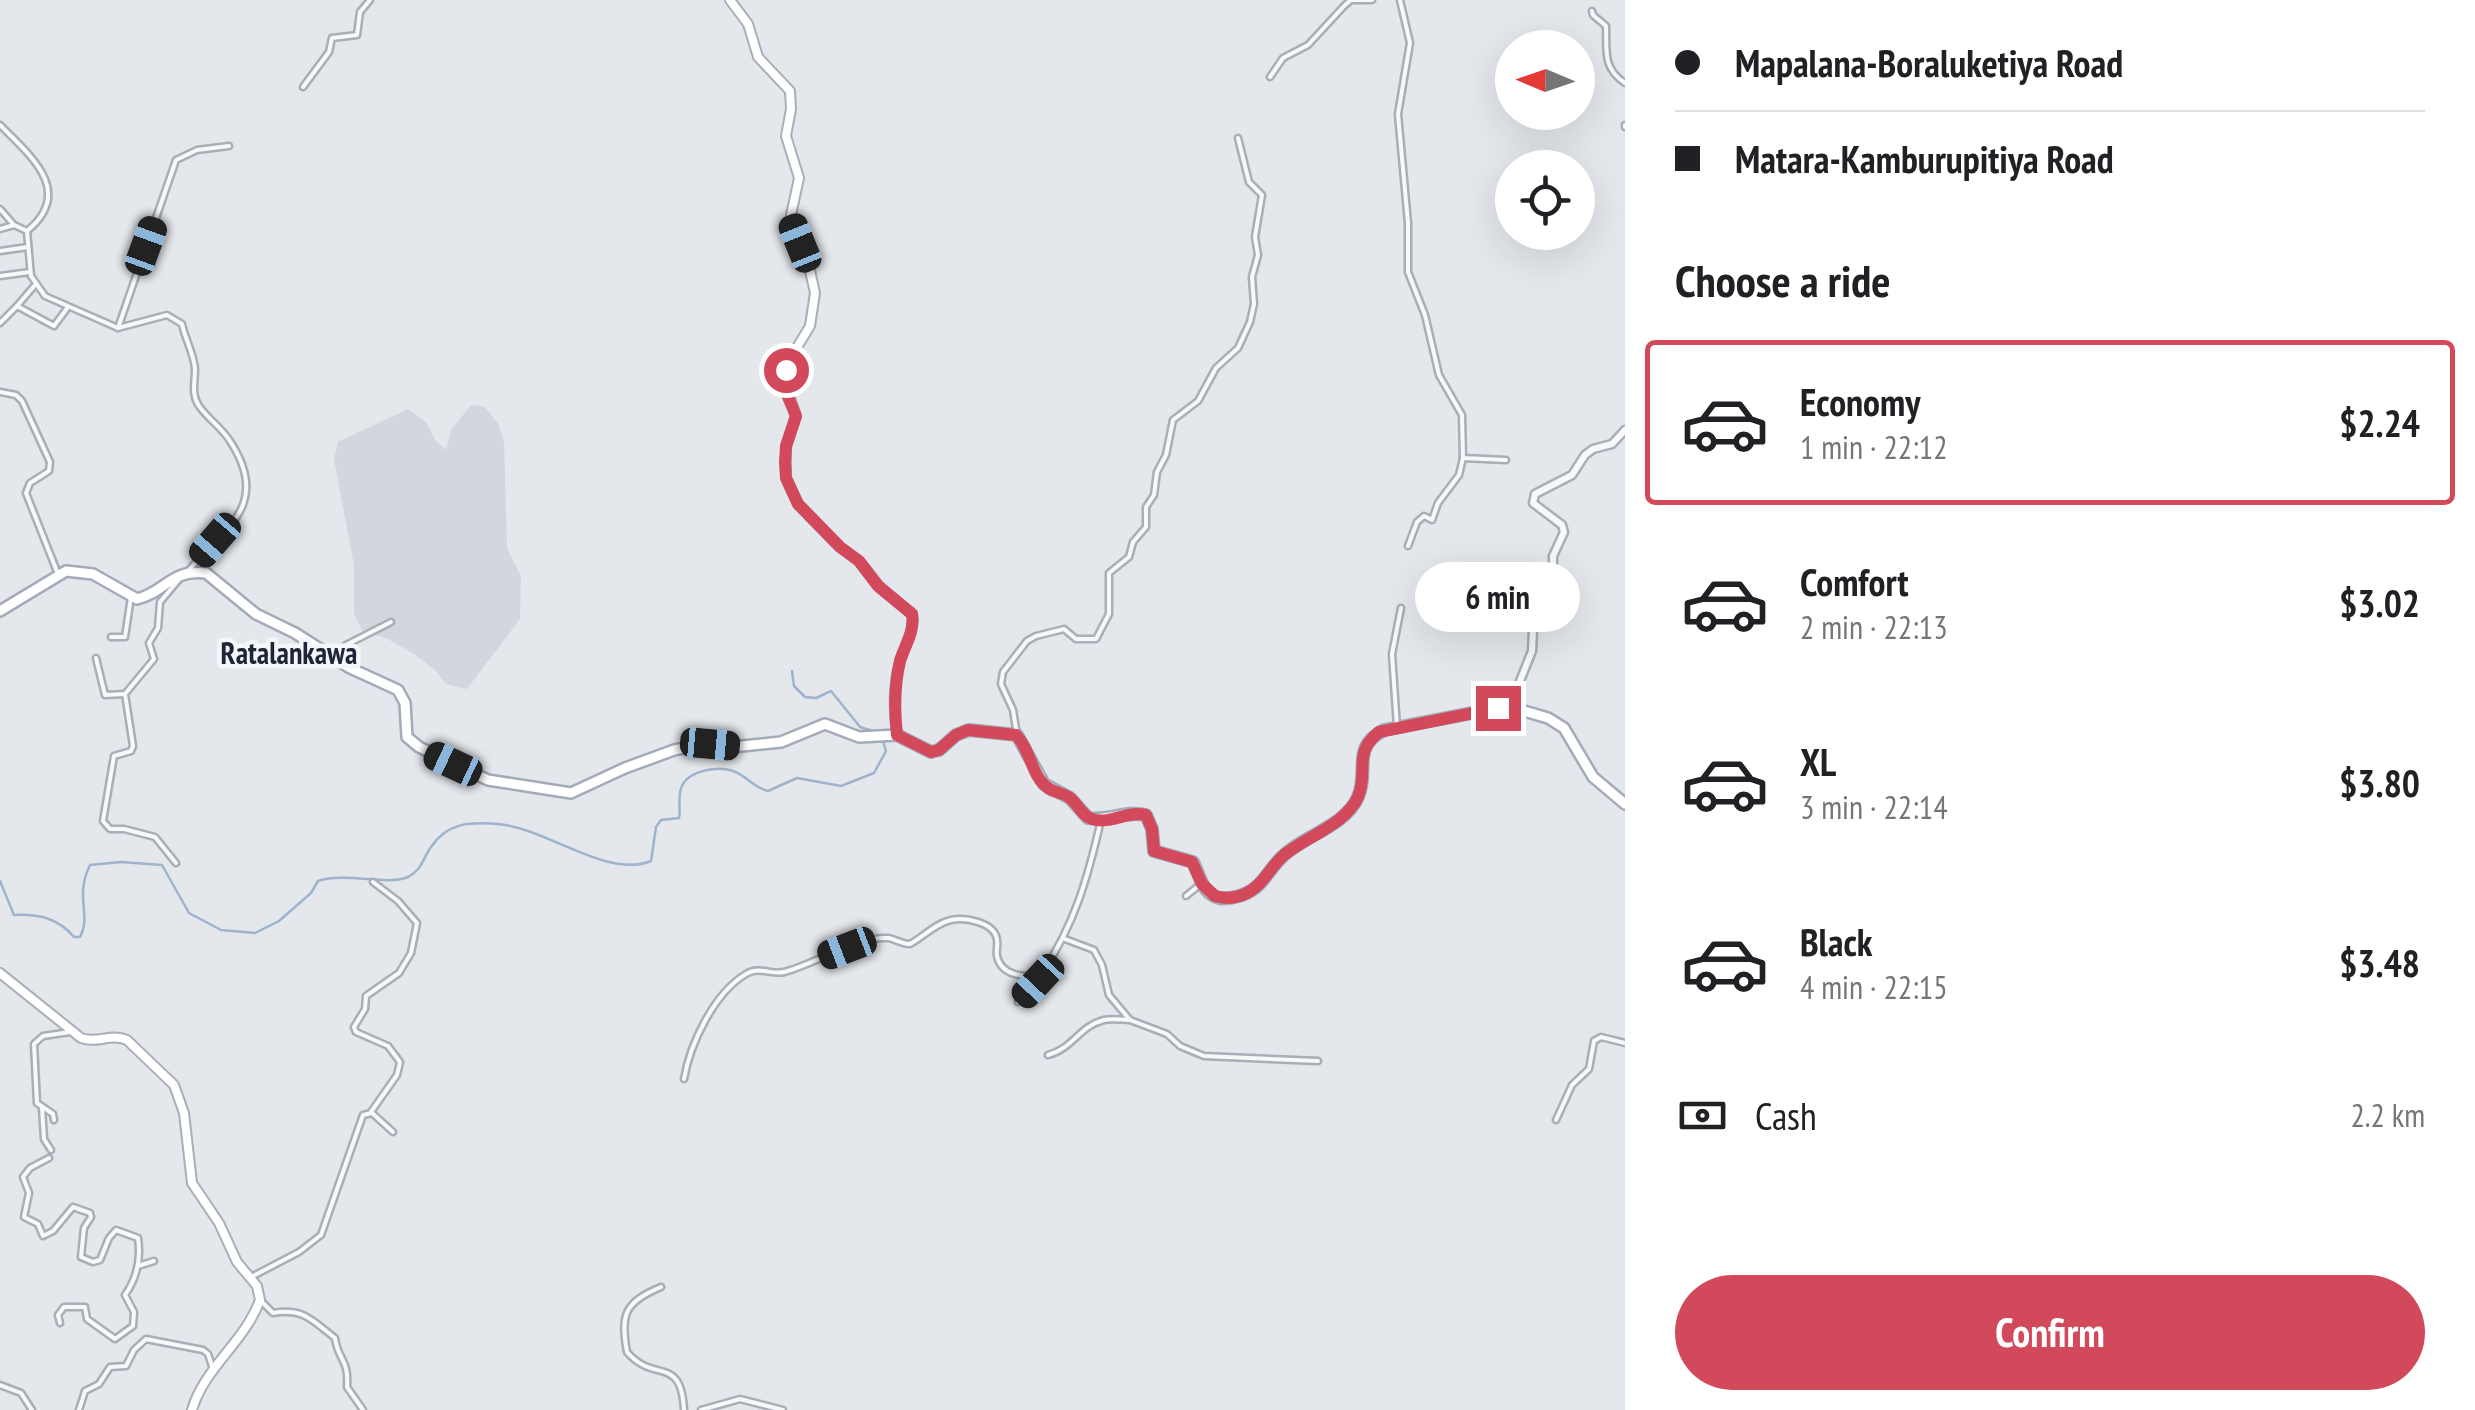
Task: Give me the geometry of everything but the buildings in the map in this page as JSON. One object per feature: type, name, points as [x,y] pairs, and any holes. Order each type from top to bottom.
[{"type":"main road","points":[[730,0],[748,24],[758,57],[790,91],[786,136],[799,178],[791,215],[815,292],[810,326],[784,380],[796,416],[786,446],[786,478],[806,512],[859,561],[878,586],[912,614],[912,631],[900,661],[894,696],[897,735]]},
{"type":"main road","points":[[0,611],[58,574],[94,574],[132,597],[144,598],[184,572],[213,576],[256,614],[398,690],[405,703],[407,737],[419,747],[488,780],[540,790],[571,793],[674,750],[710,744],[769,744],[796,738],[825,724],[859,737],[897,735],[931,752],[968,730],[1016,735],[1044,784],[1070,798],[1088,818],[1146,815],[1154,851],[1192,862],[1208,892],[1222,898],[1242,896],[1255,888],[1282,856],[1350,809],[1359,795],[1366,744],[1379,732],[1396,727],[1514,708],[1548,718],[1564,728],[1593,777],[1625,804]]},
{"type":"main road","points":[[0,973],[70,1032],[89,1041],[111,1036],[127,1040],[174,1085],[184,1113],[192,1183],[219,1223],[237,1262],[256,1286],[260,1300],[246,1329],[203,1383],[192,1410]]},
{"type":"street","points":[[303,87],[328,52],[332,38],[357,35],[360,12],[370,0]]},
{"type":"street","points":[[1270,76],[1283,58],[1308,44],[1351,0],[1372,0]]},
{"type":"street","points":[[1400,0],[1410,43],[1398,114],[1408,224],[1408,272],[1425,315],[1439,375],[1462,415],[1463,458],[1459,475],[1438,503],[1432,520],[1424,516],[1417,522],[1408,546]]},
{"type":"street","points":[[1592,11],[1606,26],[1605,58],[1614,76],[1625,83]]},
{"type":"street","points":[[0,125],[44,169],[48,206],[40,221],[27,232]]},
{"type":"street","points":[[1016,735],[1013,710],[1001,684],[1003,672],[1036,636],[1064,629],[1076,639],[1096,639],[1109,614],[1109,572],[1129,557],[1133,542],[1146,527],[1146,508],[1166,455],[1173,420],[1198,401],[1216,368],[1238,348],[1250,322],[1254,304],[1252,278],[1258,256],[1255,237],[1262,195],[1249,182],[1238,138]]},
{"type":"street","points":[[118,328],[176,160],[196,150],[229,146]]},
{"type":"street","points":[[0,210],[27,232]]},
{"type":"street","points":[[0,229],[14,225]]},
{"type":"street","points":[[27,232],[30,272],[44,296],[118,328],[167,314],[182,324],[195,370],[194,395],[230,441],[245,474],[244,507],[236,520],[184,572],[158,605],[158,628],[149,644],[154,659],[124,694],[106,696],[96,658]]},
{"type":"street","points":[[0,251],[28,248]]},
{"type":"street","points":[[0,276],[30,272]]},
{"type":"street","points":[[0,322],[35,285]]},
{"type":"street","points":[[17,306],[54,326],[68,307]]},
{"type":"street","points":[[0,392],[16,395],[22,401],[50,462],[49,471],[30,483],[26,493],[58,574]]},
{"type":"street","points":[[1514,708],[1532,651],[1532,630],[1553,596],[1554,556],[1564,532],[1562,525],[1533,503],[1535,494],[1572,474],[1592,449],[1612,444],[1625,430]]},
{"type":"street","points":[[1463,458],[1506,460]]},
{"type":"street","points":[[111,637],[125,637],[132,597]]},
{"type":"street","points":[[1396,727],[1392,654],[1401,608]]},
{"type":"street","points":[[333,658],[346,645],[390,622]]},
{"type":"street","points":[[124,694],[133,746],[114,756],[103,822],[110,830],[124,829],[155,837],[176,863]]},
{"type":"street","points":[[1018,1002],[1065,939],[1088,876],[1102,820]]},
{"type":"street","points":[[249,1278],[299,1252],[321,1235],[362,1114],[371,1112],[397,1075],[400,1062],[388,1046],[356,1032],[354,1027],[365,1009],[366,996],[399,973],[411,953],[417,923],[398,901],[373,882]]},
{"type":"street","points":[[1186,896],[1202,884]]},
{"type":"street","points":[[684,1079],[687,1061],[712,1012],[725,993],[747,973],[783,972],[884,938],[910,944],[956,919],[982,923],[994,931],[998,938],[997,956],[1008,971],[1022,976],[1042,973]]},
{"type":"street","points":[[1065,939],[1087,946],[1098,956],[1110,995],[1130,1020]]},
{"type":"street","points":[[1048,1054],[1064,1050],[1078,1034],[1103,1020],[1130,1020],[1167,1034],[1180,1046],[1204,1056],[1318,1061]]},
{"type":"street","points":[[54,1120],[38,1104],[34,1044],[43,1036],[70,1032]]},
{"type":"street","points":[[1556,1120],[1572,1086],[1590,1069],[1594,1041],[1601,1036],[1625,1043]]},
{"type":"street","points":[[42,1108],[44,1139],[50,1150]]},
{"type":"street","points":[[371,1112],[393,1132]]},
{"type":"street","points":[[49,1158],[30,1168],[23,1178],[29,1192],[24,1217],[38,1224],[39,1232],[46,1236],[74,1206],[83,1208],[91,1217],[84,1228],[80,1257],[93,1262],[100,1260],[116,1230],[138,1238],[138,1266],[124,1295],[134,1312],[133,1326],[116,1339],[87,1319],[85,1307],[79,1305],[64,1307],[58,1314],[60,1323]]},
{"type":"street","points":[[138,1266],[154,1261]]},
{"type":"street","points":[[661,1287],[629,1305],[624,1324],[627,1352],[642,1366],[672,1373],[678,1379],[684,1410]]},
{"type":"street","points":[[260,1300],[273,1313],[291,1309],[301,1312],[336,1338],[337,1349],[348,1368],[346,1386],[364,1410]]},
{"type":"street","points":[[80,1410],[85,1391],[98,1384],[110,1367],[126,1366],[134,1350],[146,1339],[203,1350],[214,1371]]},
{"type":"street","points":[[0,1385],[21,1393],[32,1410]]},
{"type":"street","points":[[701,1410],[740,1399],[783,1410]]},
{"type":"shaded area","points":[[471,405],[485,407],[498,424],[504,441],[507,549],[521,576],[520,619],[467,689],[446,684],[435,670],[386,638],[363,632],[354,614],[354,565],[334,459],[338,442],[408,409],[426,422],[446,450],[451,430]]},
{"type":"waterway","points":[[792,671],[794,686],[805,697],[816,698],[831,691],[860,727],[876,732]]},
{"type":"waterway","points":[[0,881],[14,915],[47,919],[80,937],[84,921],[83,887],[90,865],[162,865],[189,913],[221,930],[255,933],[279,921],[311,893],[318,881],[408,877],[438,839],[452,828],[469,824],[517,827],[615,863],[634,865],[651,861],[656,827],[661,820],[679,818],[681,790],[691,776],[712,769],[727,770],[768,791],[797,778],[841,786],[874,773],[886,751],[882,738]]},
{"type":"district","name":"Ratalankawa","points":[[289,654]]},
{"type":"route","points":[[786,370],[786,392],[796,416],[786,446],[790,490],[813,520],[859,561],[878,586],[904,605],[914,620],[900,661],[894,696],[897,735],[931,752],[968,730],[1016,735],[1023,742],[1036,774],[1049,789],[1070,798],[1088,818],[1146,815],[1154,851],[1192,862],[1202,884],[1215,896],[1242,896],[1255,888],[1282,856],[1350,809],[1359,795],[1362,754],[1379,732],[1498,708]]}]
